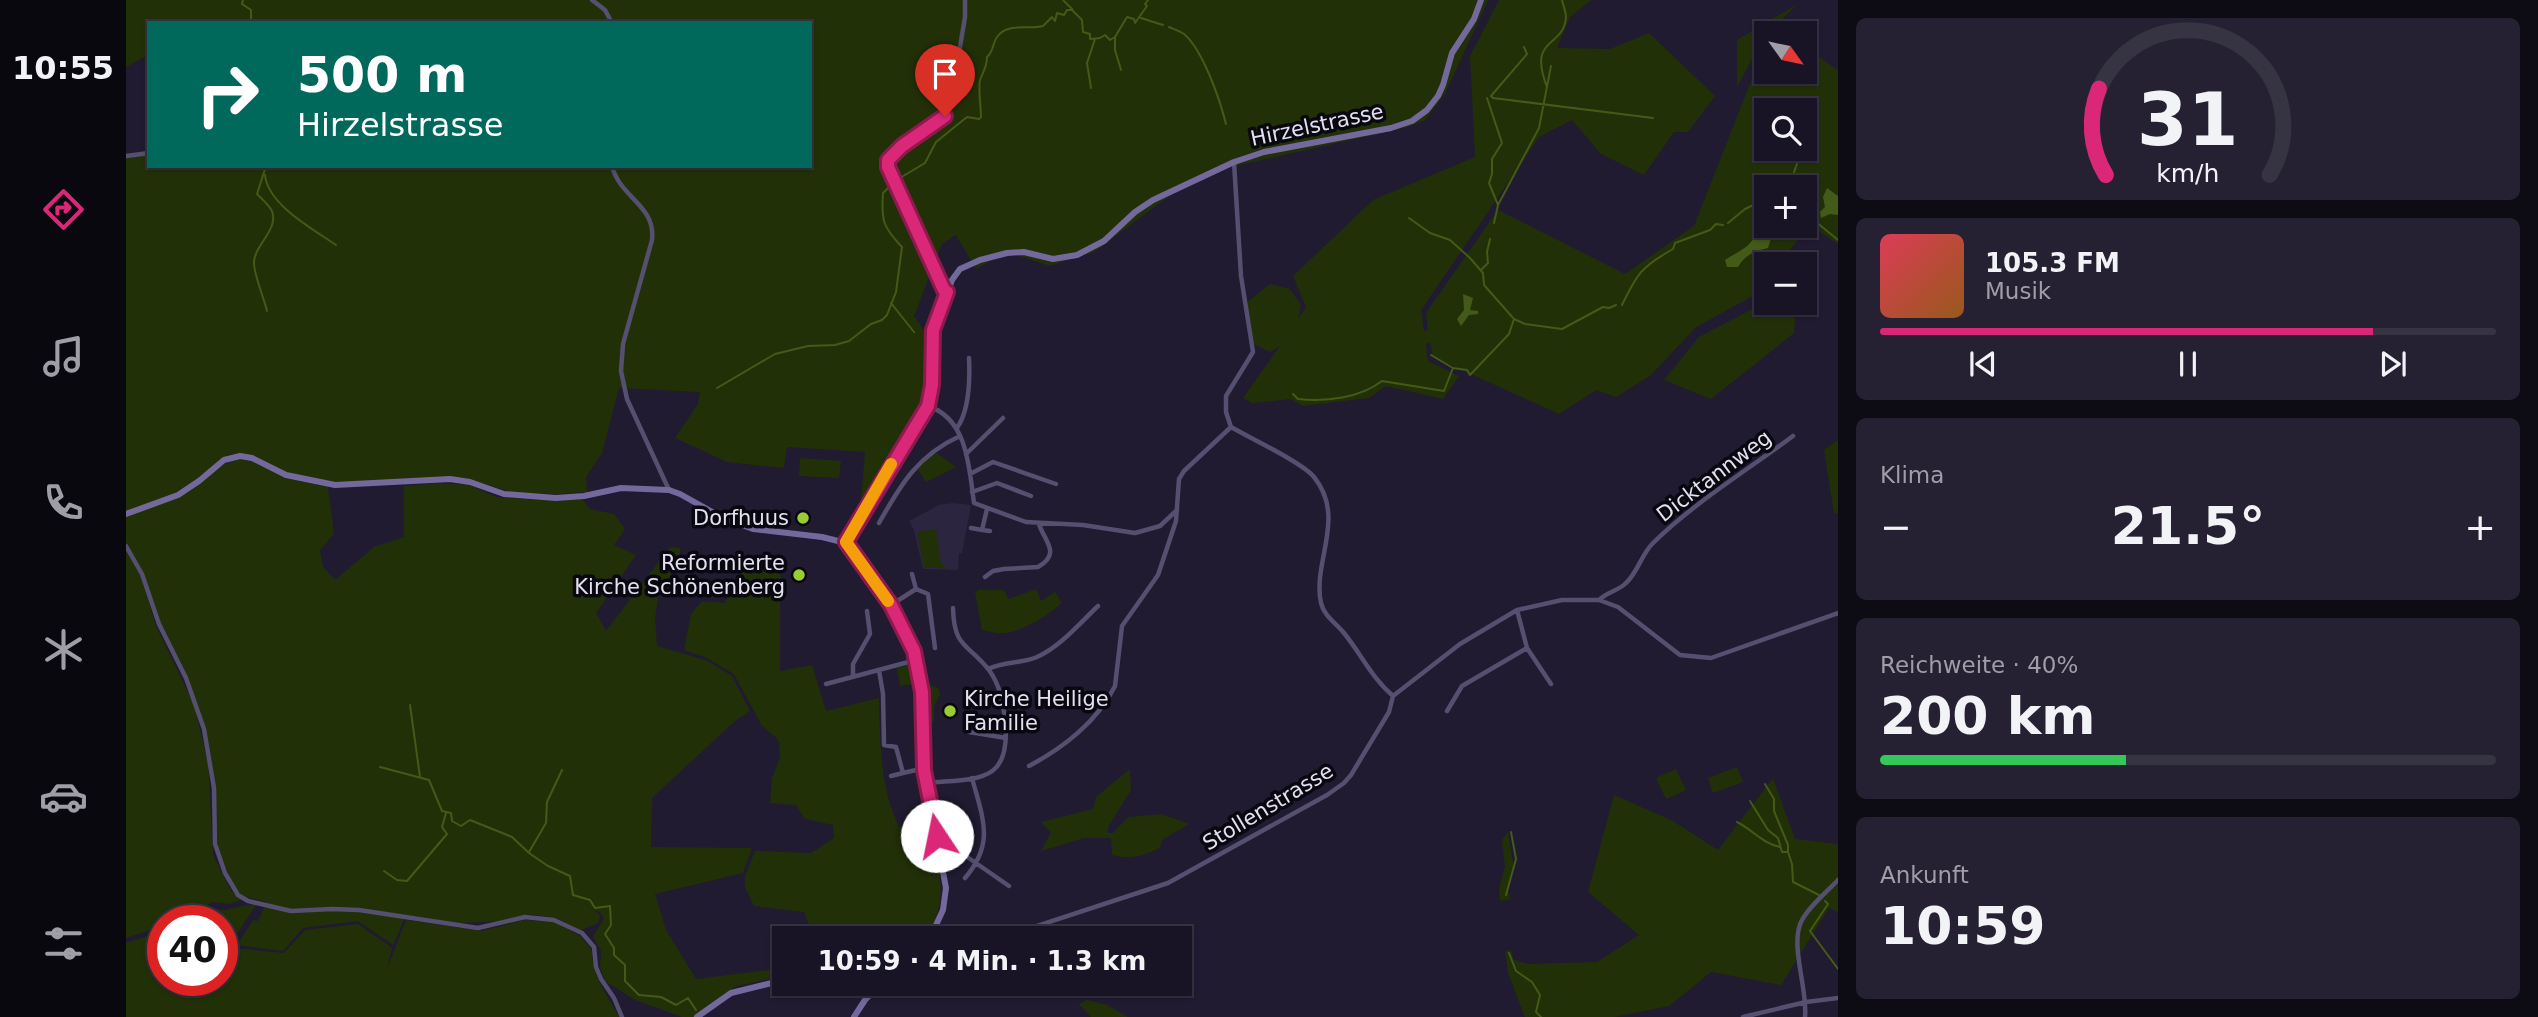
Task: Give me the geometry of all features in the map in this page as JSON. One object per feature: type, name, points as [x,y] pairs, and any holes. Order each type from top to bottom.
[{"type":"street","points":[[592,0],[606,10],[611,21]]},
{"type":"street","points":[[947,292],[888,167],[888,160],[902,146],[945,116],[950,107],[965,17],[965,0]]},
{"type":"street","name":"Hirzelstrasse","points":[[846,542],[928,406],[932,385],[933,330],[947,292],[960,269],[990,257],[1020,252],[1046,259],[1061,259],[1085,252],[1110,237],[1135,212],[1153,200],[1234,162],[1275,150],[1391,128],[1418,117],[1431,106],[1440,92],[1452,54],[1474,19],[1481,0]]},
{"type":"street","points":[[126,156],[147,153]]},
{"type":"street","points":[[1234,162],[1241,276],[1253,352],[1226,396],[1226,412],[1231,427],[1314,477],[1323,496],[1329,520],[1321,603],[1325,613],[1343,631],[1375,679],[1393,696]]},
{"type":"street","points":[[613,168],[618,183],[652,222],[652,240],[623,344],[621,370],[627,399],[669,490]]},
{"type":"street","points":[[957,428],[962,421],[968,393],[969,358]]},
{"type":"street","points":[[928,406],[949,416],[957,428],[966,455],[974,503],[987,509],[1026,522],[1083,525],[1135,533],[1160,526],[1177,510]]},
{"type":"street","points":[[966,455],[1003,418]]},
{"type":"street","points":[[1029,766],[1045,758],[1094,719],[1110,695],[1115,686],[1122,626],[1158,575],[1177,510],[1179,479],[1184,471],[1231,427]]},
{"type":"street","points":[[879,523],[913,469],[940,447],[960,436]]},
{"type":"street","name":"Dicktannweg","points":[[1599,600],[1626,583],[1650,546],[1696,504],[1724,487],[1793,436]]},
{"type":"street","points":[[126,514],[178,495],[220,462],[229,457],[240,456],[252,458],[285,475],[335,485],[450,479],[516,496],[570,497],[621,488],[669,490],[723,518],[753,529],[846,542],[891,605],[909,637],[917,660],[922,692],[926,783],[946,877],[946,896],[937,926]]},
{"type":"street","points":[[970,474],[993,461],[1056,484]]},
{"type":"street","points":[[972,492],[997,483],[1031,496]]},
{"type":"street","points":[[982,530],[987,509]]},
{"type":"street","points":[[985,577],[993,571],[1038,567],[1044,564],[1050,551],[1050,543],[1039,524]]},
{"type":"street","points":[[971,528],[990,531]]},
{"type":"street","points":[[126,546],[142,574],[159,624],[186,678],[204,729],[214,788],[215,844],[225,873],[237,895],[248,901],[291,911],[359,910],[467,927],[489,927],[525,917],[554,920],[582,933],[594,947],[596,967],[622,1017]]},
{"type":"street","points":[[912,574],[916,589]]},
{"type":"street","points":[[891,605],[916,589]]},
{"type":"street","points":[[916,589],[928,594],[934,648]]},
{"type":"street","name":"Stollenstrasse","points":[[1040,926],[1168,883],[1327,795],[1351,775],[1389,712],[1393,696],[1460,644],[1517,610],[1562,600],[1599,600],[1628,614],[1680,655],[1695,658],[1711,658],[1732,652],[1838,612]]},
{"type":"street","points":[[988,669],[1000,664],[1039,657],[1098,606]]},
{"type":"street","points":[[926,783],[986,775],[998,767],[1004,756],[1007,738],[998,685],[988,669],[963,647],[953,623],[953,608]]},
{"type":"street","points":[[1517,610],[1527,648],[1552,684]]},
{"type":"street","points":[[853,677],[853,664],[870,634],[867,611]]},
{"type":"street","points":[[1447,711],[1462,686],[1527,648]]},
{"type":"street","points":[[826,684],[917,660]]},
{"type":"street","points":[[879,670],[884,745],[896,747],[902,773]]},
{"type":"street","points":[[969,732],[1007,738]]},
{"type":"street","points":[[891,776],[916,770]]},
{"type":"street","points":[[965,878],[977,864],[985,839],[984,821],[972,778]]},
{"type":"street","points":[[937,836],[1009,886]]},
{"type":"street","points":[[1805,1017],[1806,1002],[1799,964],[1799,927],[1805,915],[1838,880]]},
{"type":"street","points":[[697,1017],[731,993],[772,983]]},
{"type":"street","points":[[855,1017],[869,996]]},
{"type":"street","points":[[1744,1017],[1806,1002],[1838,998]]},
{"type":"shaded area","points":[[126,0],[1488,0],[1445,94],[1425,120],[1408,127],[1227,168],[1176,191],[1094,252],[1050,266],[1017,255],[995,258],[976,269],[956,235],[942,244],[914,316],[930,339],[928,406],[859,522],[865,452],[787,447],[784,468],[727,462],[675,438],[698,404],[700,392],[619,388],[602,453],[586,477],[587,492],[514,493],[472,480],[330,482],[281,471],[240,453],[228,455],[168,497],[126,512],[126,158],[147,152],[147,168],[812,168],[812,21],[147,21],[147,56],[126,67]]},
{"type":"shaded area","points":[[1499,0],[1591,0],[1570,17],[1557,48],[1610,49],[1649,33],[1715,96],[1688,132],[1674,132],[1644,175],[1601,154],[1572,120],[1539,137],[1421,310],[1424,332],[1428,330],[1426,313],[1498,210],[1625,274],[1694,226],[1754,74],[1754,84],[1817,84],[1817,56],[1838,70],[1838,244],[1817,230],[1817,175],[1754,175],[1754,238],[1799,238],[1788,252],[1754,252],[1753,296],[1696,327],[1651,375],[1616,397],[1596,390],[1559,414],[1433,357],[1430,342],[1426,344],[1428,361],[1459,376],[1443,399],[1386,386],[1369,398],[1303,406],[1291,399],[1252,403],[1243,398],[1280,346],[1270,352],[1252,343],[1245,304],[1270,284],[1290,289],[1301,305],[1298,319],[1306,307],[1293,276],[1373,200],[1475,157],[1470,56]]},
{"type":"shaded area","points":[[1796,5],[1781,21],[1769,21]]},
{"type":"shaded area","points":[[1754,30],[1754,55],[1737,87],[1737,40]]},
{"type":"shaded area","points":[[1827,188],[1838,196],[1838,215],[1830,214],[1821,218],[1820,212],[1825,207],[1823,197]]},
{"type":"shaded area","points":[[1754,238],[1771,238],[1768,248],[1750,254],[1738,267],[1727,267],[1725,260],[1748,246]]},
{"type":"shaded area","points":[[1463,294],[1473,298],[1470,310],[1478,311],[1478,314],[1469,315],[1461,326],[1457,319],[1464,310]]},
{"type":"shaded area","points":[[1754,308],[1754,315],[1795,315],[1794,333],[1711,399],[1664,380],[1699,337]]},
{"type":"shaded area","points":[[1838,440],[1838,513],[1834,513],[1824,450]]},
{"type":"shaded area","points":[[935,452],[956,467],[926,482],[917,468]]},
{"type":"shaded area","points":[[800,458],[841,461],[839,478],[799,476]]},
{"type":"shaded area","points":[[239,459],[254,462],[285,478],[328,487],[334,534],[320,550],[323,567],[335,580],[374,547],[404,537],[404,486],[439,483],[469,485],[496,497],[541,500],[581,498],[590,509],[614,514],[625,529],[614,545],[636,555],[596,613],[606,631],[670,547],[680,548],[680,555],[658,599],[655,617],[657,646],[708,661],[732,676],[750,711],[735,721],[652,798],[651,847],[752,848],[743,873],[655,894],[666,930],[696,979],[772,970],[772,978],[736,986],[695,1017],[682,1017],[635,1000],[605,981],[600,967],[601,951],[593,937],[604,918],[600,912],[593,910],[600,915],[598,923],[581,930],[556,918],[529,914],[503,921],[459,923],[406,915],[393,945],[358,921],[303,928],[283,951],[238,945],[253,920],[258,921],[267,902],[243,896],[235,889],[218,849],[215,780],[206,729],[184,668],[160,621],[143,571],[126,543],[126,516],[190,491],[221,466]]},
{"type":"shaded area","points":[[939,505],[971,505],[962,553],[959,553],[958,570],[923,569],[914,530],[909,521]]},
{"type":"shaded area","points":[[936,529],[941,563],[947,569],[924,567],[917,532]]},
{"type":"shaded area","points":[[126,550],[140,575],[156,626],[194,705],[208,763],[213,855],[231,891],[241,900],[229,904],[212,902],[208,905],[147,905],[147,931],[126,938]]},
{"type":"shaded area","points":[[740,567],[780,573],[780,671],[812,665],[826,711],[879,698],[882,764],[888,796],[899,827],[912,823],[910,810],[927,807],[931,824],[940,875],[939,906],[932,926],[809,926],[804,912],[754,906],[745,887],[745,876],[755,851],[811,853],[834,838],[833,825],[805,819],[796,805],[770,803],[772,778],[780,758],[777,738],[762,726],[734,674],[705,657],[684,650],[691,614],[702,601],[725,603],[734,581],[740,582]]},
{"type":"shaded area","points":[[1036,589],[1041,601],[1055,592],[1062,603],[1041,618],[1015,631],[999,633],[982,630],[975,593],[978,590],[1004,590],[1008,599]]},
{"type":"shaded area","points":[[909,664],[916,669],[919,683],[900,686],[897,668]]},
{"type":"shaded area","points":[[927,684],[938,688],[940,694],[934,706],[934,721],[926,724],[924,686]]},
{"type":"shaded area","points":[[1737,767],[1743,782],[1713,793],[1708,778]]},
{"type":"shaded area","points":[[1130,769],[1131,790],[1108,827],[1108,833],[1113,833],[1128,817],[1162,814],[1189,824],[1162,840],[1160,848],[1137,856],[1112,855],[1111,838],[1084,838],[1041,851],[1051,832],[1041,822],[1093,809],[1096,797]]},
{"type":"shaded area","points":[[1676,769],[1686,790],[1666,799],[1656,778]]},
{"type":"shaded area","points":[[1773,778],[1795,839],[1838,844],[1838,912],[1829,908],[1781,985],[1711,972],[1669,1006],[1614,1017],[1525,1017],[1508,973],[1505,951],[1511,950],[1514,960],[1528,964],[1597,962],[1639,935],[1588,892],[1614,795],[1673,821],[1718,850]]},
{"type":"shaded area","points":[[1508,832],[1514,870],[1507,888],[1511,899],[1500,901],[1499,888],[1505,867],[1502,840]]},
{"type":"shaded area","points":[[256,905],[238,932],[238,907]]},
{"type":"shaded area","points":[[406,920],[482,931],[524,920],[555,922],[580,936],[591,949],[599,982],[619,1017],[126,1017],[126,943],[147,936],[147,996],[238,996],[238,948],[284,953],[305,930],[358,924],[392,948],[387,969]]},
{"type":"shaded area","points":[[1087,1000],[1107,1005],[1128,1017],[1091,1017],[1079,1004]]},
{"type":"waterway","points":[[243,0],[242,4],[251,10],[251,21]]},
{"type":"waterway","points":[[1063,0],[1072,9]]},
{"type":"waterway","points":[[900,178],[925,163],[936,142],[967,117],[981,117],[980,80],[987,57],[1001,32],[1012,28],[1043,26],[1052,17],[1055,21],[1057,13],[1064,15],[1067,10],[1072,10],[1082,20],[1083,32],[1090,34],[1090,39],[1105,35],[1110,40],[1115,37],[1127,17],[1134,19],[1135,23],[1148,0]]},
{"type":"waterway","points":[[1547,87],[1541,59],[1548,44],[1564,27],[1566,17],[1562,0]]},
{"type":"waterway","points":[[1141,18],[1163,25]]},
{"type":"waterway","points":[[1169,27],[1184,34],[1198,51],[1215,89],[1226,124]]},
{"type":"waterway","points":[[1115,37],[1115,50],[1121,70]]},
{"type":"waterway","points":[[1091,88],[1087,63],[1095,39]]},
{"type":"waterway","points":[[1524,47],[1527,54],[1491,96],[1493,98],[1653,118]]},
{"type":"waterway","points":[[1494,223],[1498,205],[1539,128],[1551,66]]},
{"type":"waterway","points":[[1487,98],[1502,143],[1492,159],[1489,183],[1498,205]]},
{"type":"waterway","points":[[1793,175],[1798,161]]},
{"type":"waterway","points":[[265,168],[257,194],[271,209],[273,218],[254,263],[267,311]]},
{"type":"waterway","points":[[265,175],[268,186],[283,206],[336,245]]},
{"type":"waterway","points":[[717,388],[775,354],[808,346],[835,345],[849,341],[887,315],[896,292],[902,247],[887,229],[883,217],[883,193],[891,185]]},
{"type":"waterway","points":[[1728,223],[1754,205]]},
{"type":"waterway","points":[[1409,218],[1430,233],[1450,240],[1470,258],[1483,273],[1484,285],[1514,319],[1525,324],[1562,329],[1603,307],[1616,305]]},
{"type":"waterway","points":[[1817,223],[1838,240]]},
{"type":"waterway","points":[[1622,305],[1641,272],[1673,249],[1675,243],[1710,230],[1716,224],[1723,225]]},
{"type":"waterway","points":[[1482,269],[1488,263],[1490,239]]},
{"type":"waterway","points":[[891,303],[914,332]]},
{"type":"waterway","points":[[1293,394],[1298,399],[1309,400],[1342,398],[1364,391],[1382,381],[1444,391],[1453,368],[1467,370],[1470,375],[1509,334],[1514,319]]},
{"type":"waterway","points":[[1431,355],[1453,368]]},
{"type":"waterway","points":[[410,705],[420,777]]},
{"type":"waterway","points":[[380,767],[429,780],[442,811],[451,813],[452,821],[461,826],[470,820],[512,837],[548,866],[570,876],[573,895],[590,900],[595,908],[610,906],[611,925],[605,934],[614,948],[614,955],[625,965],[625,981],[639,995],[661,997],[676,1005],[688,998],[696,1010]]},
{"type":"waterway","points":[[529,852],[546,823],[547,802],[562,770]]},
{"type":"waterway","points":[[1765,784],[1774,799],[1774,811],[1788,851]]},
{"type":"waterway","points":[[1750,801],[1768,830],[1778,838],[1782,852],[1788,852],[1793,882],[1819,895]]},
{"type":"waterway","points":[[384,871],[397,880],[407,881],[447,834],[442,827],[446,813]]},
{"type":"waterway","points":[[1737,822],[1768,843],[1780,847]]},
{"type":"waterway","points":[[1506,895],[1516,859],[1511,832]]},
{"type":"waterway","points":[[1825,901],[1828,904],[1810,931],[1838,969]]},
{"type":"waterway","points":[[1509,953],[1516,971],[1532,982],[1540,995],[1536,1012],[1541,1017]]},
{"type":"slow traffic","points":[[888,601],[846,542],[891,464]]},
{"type":"place","name":"Dorfhuus","points":[[803,518]]},
{"type":"place","name":"Reformierte Kirche Schönenberg","points":[[799,575]]},
{"type":"place","name":"Kirche Heilige Familie","points":[[950,711]]},
{"type":"route","points":[[937,836],[924,770],[922,692],[917,660],[903,624],[846,542],[898,452],[925,412],[931,396],[933,330],[947,292],[888,167],[888,160],[902,146],[945,116]]}]
